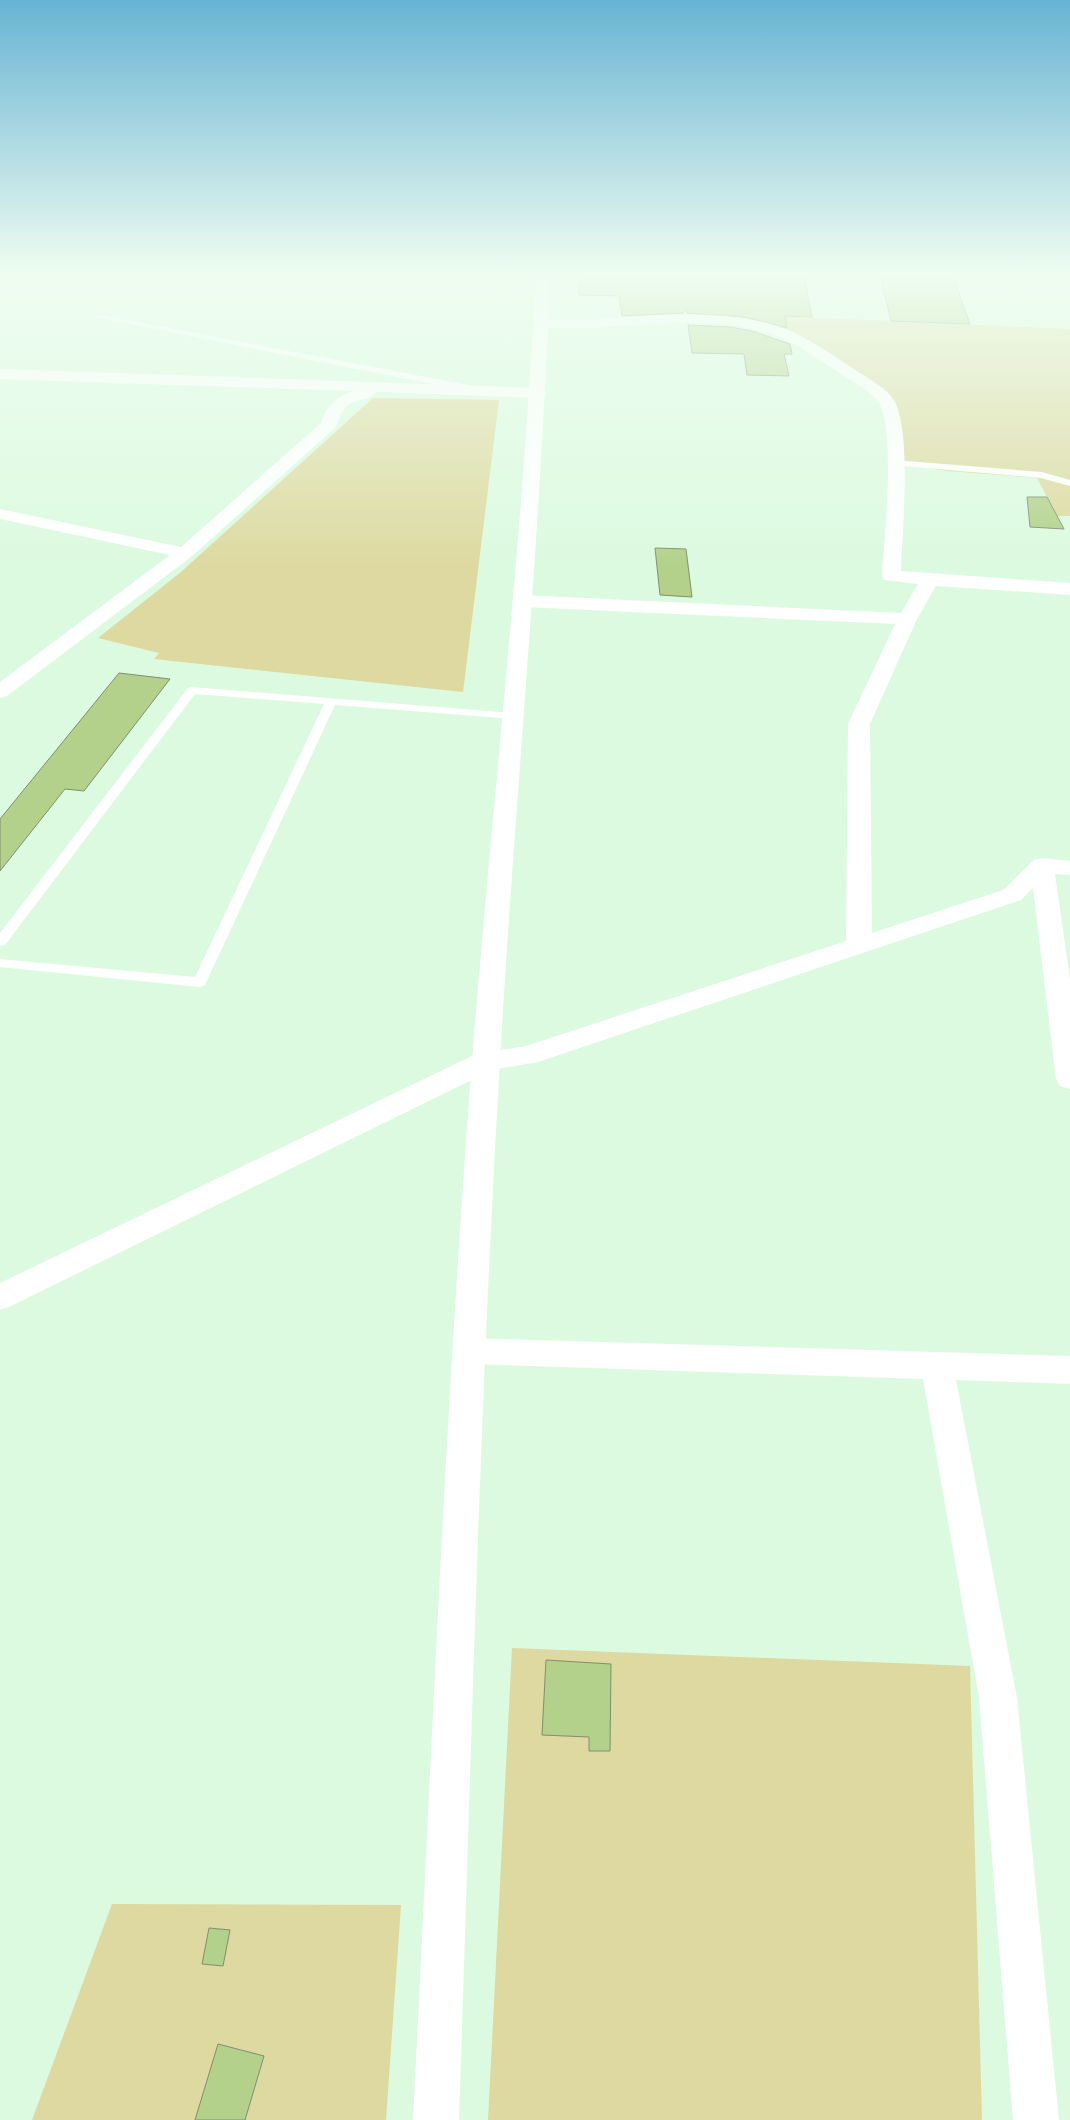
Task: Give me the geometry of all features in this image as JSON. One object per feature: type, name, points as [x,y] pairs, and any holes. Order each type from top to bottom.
[{"type":"street","points":[[436,2120],[465,1437],[486,1061],[539,370]]},
{"type":"street","points":[[845,370],[887,400],[893,418],[895,463],[891,576],[1070,589]]},
{"type":"street","points":[[0,374],[538,393]]},
{"type":"street","points":[[0,692],[185,553],[329,424],[332,410],[344,400],[368,392],[396,389]]},
{"type":"street","points":[[0,514],[185,553]]},
{"type":"street","points":[[859,946],[859,724],[907,619],[930,580]]},
{"type":"street","points":[[522,601],[907,619]]},
{"type":"street","points":[[0,1297],[486,1061],[528,1055],[1012,895],[1042,865]]},
{"type":"street","points":[[1042,865],[1070,868]]},
{"type":"street","points":[[1042,865],[1070,1079]]},
{"type":"street","points":[[470,1351],[1070,1370]]},
{"type":"street","points":[[937,1366],[998,1698],[1036,2120]]},
{"type":"lane","points":[[378,370],[487,391]]},
{"type":"lane","points":[[895,463],[1033,474],[1070,483]]},
{"type":"lane","points":[[0,942],[192,690],[513,716]]},
{"type":"lane","points":[[0,963],[200,982],[331,701]]},
{"type":"shaded area","points":[[840,370],[1070,370],[1070,516],[1057,516],[1037,478],[947,471],[895,463],[887,400]]},
{"type":"shaded area","points":[[373,398],[499,400],[463,692],[154,659],[159,653],[98,638],[181,572]]},
{"type":"shaded area","points":[[512,1648],[970,1666],[982,2120],[488,2120]]},
{"type":"shaded area","points":[[112,1904],[401,1905],[386,2120],[32,2120]]},
{"type":"building","points":[[746,370],[788,370],[789,376],[747,375]]},
{"type":"building","points":[[1027,497],[1047,497],[1064,529],[1030,527]]},
{"type":"building","points":[[655,548],[686,549],[692,597],[660,595]]},
{"type":"building","points":[[119,673],[170,679],[84,791],[65,789],[0,871],[0,819]]},
{"type":"building","points":[[546,1660],[611,1664],[610,1751],[589,1751],[589,1737],[542,1735]]},
{"type":"building","points":[[209,1928],[230,1930],[223,1966],[202,1964]]},
{"type":"building","points":[[218,2044],[264,2056],[245,2120],[195,2120]]}]
